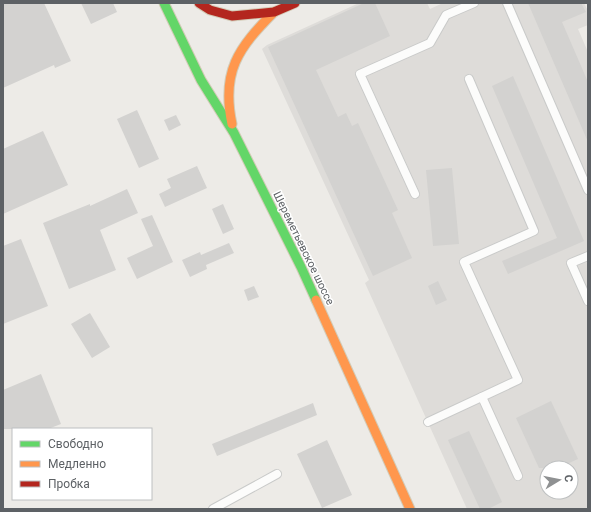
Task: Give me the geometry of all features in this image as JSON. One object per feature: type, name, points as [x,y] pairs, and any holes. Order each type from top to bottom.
[{"type":"main road","name":"Шереметьевское шоссе","points":[[164,3],[201,80],[234,133],[301,267],[410,509]]},
{"type":"main road","points":[[199,3],[210,10],[232,16],[274,12],[295,3]]},
{"type":"main road","points":[[234,133],[229,115],[228,97],[230,78],[235,61],[257,27],[274,12]]},
{"type":"lane","points":[[415,194],[360,74],[430,43],[446,15],[474,3]]},
{"type":"lane","points":[[508,3],[588,190]]},
{"type":"lane","points":[[428,422],[518,380],[464,262],[534,231],[469,79]]},
{"type":"lane","points":[[588,256],[571,264],[588,301]]},
{"type":"lane","points":[[482,397],[518,476]]},
{"type":"lane","points":[[213,509],[277,474]]},
{"type":"shaded area","points":[[359,3],[427,3],[430,9],[443,3],[584,3],[588,11],[588,25],[578,29],[588,52],[588,509],[467,509],[365,283],[369,280],[262,49],[267,45]]},
{"type":"building","points":[[3,3],[44,3],[71,61],[55,68],[54,65],[3,88]]},
{"type":"building","points":[[81,3],[113,3],[117,12],[91,24]]},
{"type":"building","points":[[364,3],[375,3],[390,36],[316,70],[338,117],[346,113],[352,126],[358,123],[398,210],[392,213],[412,258],[373,276],[268,47]]},
{"type":"building","points":[[528,3],[581,3],[586,12],[562,22],[588,82],[588,142]]},
{"type":"building","points":[[513,76],[584,241],[508,274],[502,261],[557,238],[492,86]]},
{"type":"building","points":[[137,110],[159,159],[139,168],[117,119]]},
{"type":"building","points":[[176,115],[181,125],[169,131],[164,120]]},
{"type":"building","points":[[43,131],[68,185],[3,214],[3,149]]},
{"type":"building","points":[[197,166],[207,188],[165,207],[159,194],[171,188],[167,179]]},
{"type":"building","points":[[452,168],[459,244],[433,246],[426,170]]},
{"type":"building","points":[[127,189],[138,213],[100,230],[116,270],[69,289],[43,223],[90,204],[90,206]]},
{"type":"building","points":[[223,204],[234,229],[223,234],[212,209]]},
{"type":"building","points":[[152,215],[173,262],[137,279],[127,258],[153,246],[141,219]]},
{"type":"building","points":[[21,239],[48,306],[3,324],[3,246]]},
{"type":"building","points":[[229,243],[234,253],[206,265],[207,269],[190,277],[182,260],[200,252],[201,255]]},
{"type":"building","points":[[438,281],[447,300],[436,305],[428,286]]},
{"type":"building","points":[[254,286],[259,297],[248,301],[244,290]]},
{"type":"building","points":[[90,313],[110,347],[92,358],[71,324]]},
{"type":"building","points":[[41,374],[61,424],[51,428],[3,429],[3,390]]},
{"type":"building","points":[[551,401],[578,459],[539,460],[539,468],[516,418]]},
{"type":"building","points":[[313,403],[317,415],[217,456],[212,444]]},
{"type":"building","points":[[469,431],[502,502],[488,509],[480,509],[448,440]]},
{"type":"building","points":[[327,440],[352,495],[322,508],[297,454]]},
{"type":"traffic: fast","points":[[164,3],[201,80],[234,133],[316,300]]},
{"type":"traffic: slow","points":[[232,124],[229,106],[229,90],[235,62],[251,37],[274,12]]},
{"type":"traffic: slow","points":[[316,300],[410,509]]},
{"type":"traffic: jam","points":[[199,3],[210,10],[232,16],[274,12],[295,3]]}]
